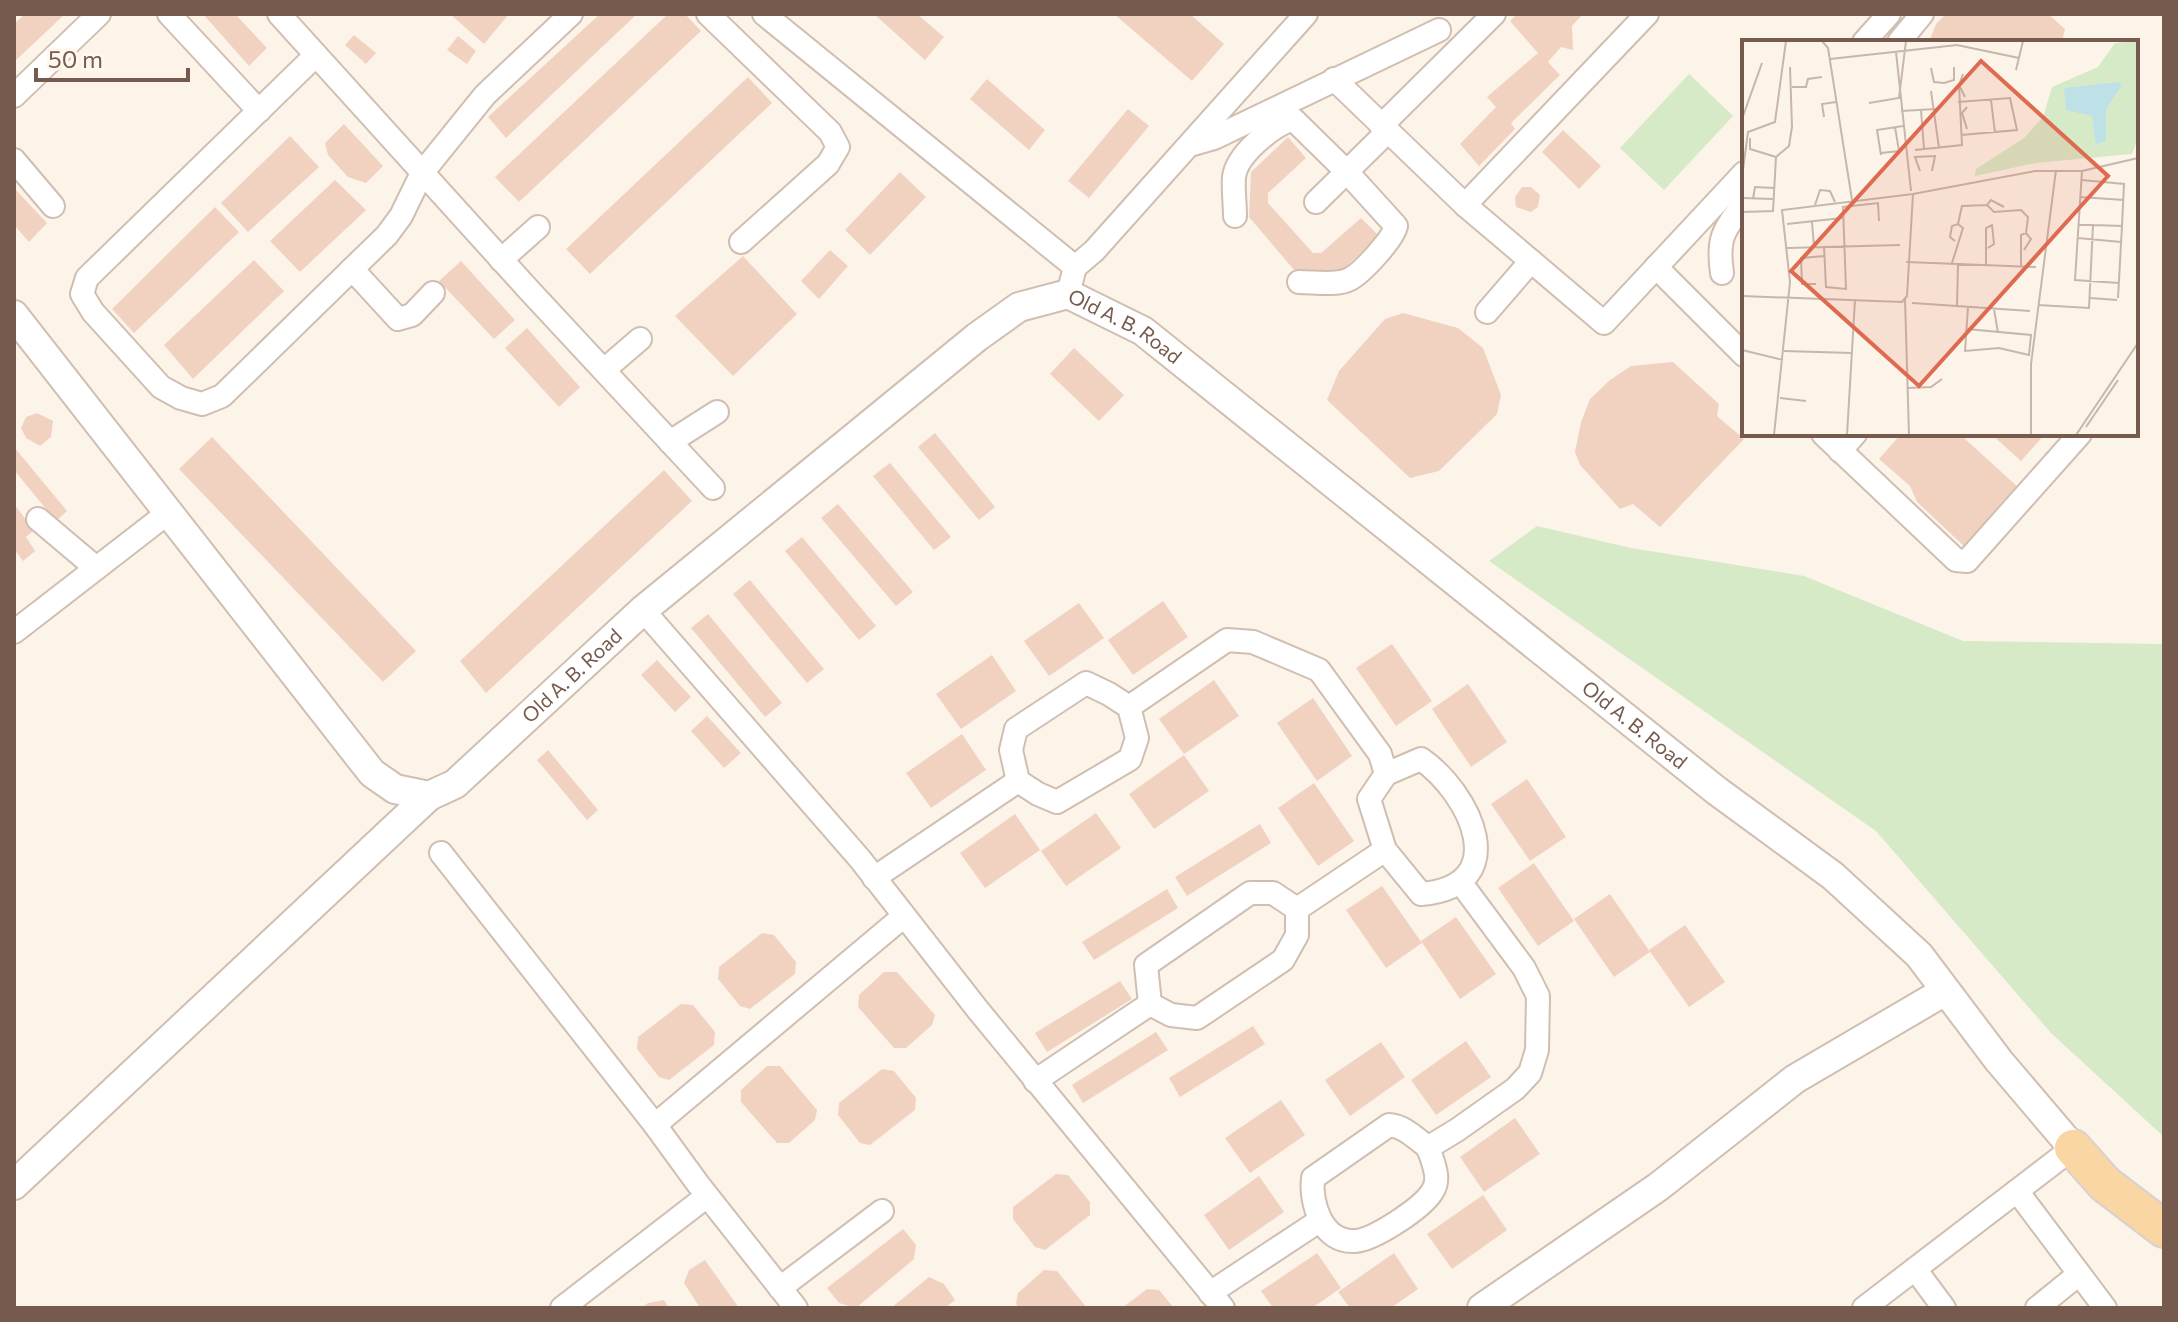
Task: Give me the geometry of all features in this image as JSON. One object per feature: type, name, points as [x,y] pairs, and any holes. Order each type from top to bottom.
[{"type":"main road","name":"Old A. B. Road","points":[[2073,1148],[2105,1184],[2164,1229]]},
{"type":"street","points":[[14,96],[99,14]]},
{"type":"street","points":[[169,14],[259,111]]},
{"type":"street","points":[[279,14],[713,488]]},
{"type":"street","points":[[708,14],[830,132],[838,147],[828,164],[741,242]]},
{"type":"street","points":[[764,14],[1072,281],[1094,251],[1306,14]]},
{"type":"street","points":[[1316,202],[1494,14]]},
{"type":"street","points":[[1465,205],[1647,14]]},
{"type":"street","points":[[1901,40],[1922,14]]},
{"type":"street","points":[[316,55],[87,278],[82,294],[93,312],[161,387],[181,398],[202,404],[222,396],[352,269],[401,216],[422,173],[485,95],[569,15]]},
{"type":"street","points":[[1189,145],[1214,138],[1439,30]]},
{"type":"street","points":[[1334,79],[1465,205],[1604,323],[1742,178]]},
{"type":"street","points":[[1235,216],[1234,175],[1240,160],[1277,124],[1293,119],[1396,226],[1393,237],[1351,278],[1299,282]]},
{"type":"street","points":[[14,160],[53,206]]},
{"type":"street","points":[[1722,273],[1718,249],[1722,235],[1742,207]]},
{"type":"street","points":[[501,260],[538,227]]},
{"type":"street","points":[[1487,312],[1531,261]]},
{"type":"street","points":[[1656,267],[1742,353]]},
{"type":"street","points":[[352,269],[398,319],[412,315],[433,293]]},
{"type":"street","name":"Old A. B. Road","points":[[14,1185],[429,796],[455,784],[643,610],[977,337],[1019,307],[1072,281],[1143,331],[1717,791],[1833,876],[1919,955],[1999,1061],[2073,1148]]},
{"type":"street","points":[[14,315],[372,773],[395,789],[429,796]]},
{"type":"street","points":[[604,370],[640,339]]},
{"type":"street","points":[[670,442],[717,412]]},
{"type":"street","points":[[1825,436],[1956,560],[1967,561],[2078,436]]},
{"type":"street","points":[[1840,451],[1853,436]]},
{"type":"street","points":[[14,632],[169,512]]},
{"type":"street","points":[[38,519],[96,568]]},
{"type":"street","points":[[643,610],[874,878],[1035,1081],[1217,1301],[1319,1221]]},
{"type":"street","points":[[1129,707],[1227,640],[1253,642],[1319,670],[1380,754],[1386,774]]},
{"type":"street","points":[[1086,683],[1129,707],[1137,738],[1130,759],[1057,802],[1018,781],[1011,750],[1016,729],[1086,683]]},
{"type":"street","points":[[1421,759],[1439,771],[1463,808],[1477,841],[1475,863],[1461,883],[1438,892],[1421,894],[1385,850],[1369,799],[1386,774],[1421,759]]},
{"type":"street","points":[[874,878],[1018,781]]},
{"type":"street","points":[[1297,909],[1385,850]]},
{"type":"street","points":[[441,853],[796,1308]]},
{"type":"street","points":[[1429,1147],[1515,1089],[1530,1073],[1537,1050],[1538,996],[1524,968],[1461,883]]},
{"type":"street","points":[[1150,1004],[1146,965],[1250,893],[1273,893],[1297,909]]},
{"type":"street","points":[[1150,1004],[1171,1015],[1197,1018],[1283,960],[1297,935],[1297,909]]},
{"type":"street","points":[[655,1125],[904,916]]},
{"type":"street","points":[[1482,1308],[1658,1187],[1795,1079],[1945,991]]},
{"type":"street","points":[[1035,1081],[1150,1004]]},
{"type":"street","points":[[1389,1125],[1399,1126],[1429,1147],[1437,1175],[1434,1190],[1421,1205],[1373,1236],[1354,1242],[1339,1238],[1319,1221],[1311,1194],[1313,1178],[1389,1125]]},
{"type":"street","points":[[1864,1308],[2073,1148]]},
{"type":"street","points":[[2017,1191],[2105,1308]]},
{"type":"street","points":[[570,1305],[707,1196]]},
{"type":"street","points":[[780,1288],[882,1211]]},
{"type":"street","points":[[1915,1269],[1944,1308]]},
{"type":"street","points":[[2037,1308],[2079,1274]]},
{"type":"green space","points":[[1689,74],[1733,116],[1664,190],[1620,148]]},
{"type":"green space","points":[[1537,526],[1631,548],[1804,576],[1963,641],[2164,644],[2164,1137],[2051,1033],[1876,831],[1489,561]]},
{"type":"building","points":[[25,14],[65,14],[14,62],[14,24]]},
{"type":"building","points":[[203,14],[235,14],[267,48],[249,66]]},
{"type":"building","points":[[450,14],[509,14],[484,44]]},
{"type":"building","points":[[600,14],[637,14],[506,138],[488,117]]},
{"type":"building","points":[[668,14],[685,14],[701,31],[519,202],[495,177]]},
{"type":"building","points":[[874,14],[917,14],[944,37],[925,60]]},
{"type":"building","points":[[1114,14],[1190,14],[1224,44],[1192,81]]},
{"type":"building","points":[[1517,14],[1583,14],[1572,26],[1573,50],[1561,47],[1548,62],[1560,75],[1511,123],[1515,129],[1479,166],[1460,144],[1496,107],[1487,97],[1538,53],[1510,21]]},
{"type":"building","points":[[1946,14],[2048,14],[2065,29],[2062,40],[1930,40],[1936,24]]},
{"type":"building","points":[[354,35],[376,53],[366,64],[345,45]]},
{"type":"building","points":[[458,36],[476,51],[467,64],[447,50]]},
{"type":"building","points":[[748,77],[772,103],[590,274],[566,249]]},
{"type":"building","points":[[987,79],[1045,130],[1029,150],[970,99]]},
{"type":"building","points":[[1128,109],[1149,126],[1089,198],[1068,181]]},
{"type":"building","points":[[344,124],[383,166],[366,183],[348,177],[328,155],[325,143]]},
{"type":"building","points":[[1563,130],[1601,166],[1579,189],[1542,152]]},
{"type":"building","points":[[290,136],[319,167],[248,232],[221,203]]},
{"type":"building","points":[[1288,137],[1306,158],[1268,193],[1268,203],[1313,253],[1321,253],[1361,218],[1379,236],[1340,272],[1295,271],[1249,217],[1251,172]]},
{"type":"building","points":[[900,172],[926,197],[870,255],[845,230]]},
{"type":"building","points":[[335,180],[366,210],[300,272],[270,241]]},
{"type":"building","points":[[1522,187],[1531,187],[1540,195],[1538,207],[1531,212],[1516,207],[1515,197]]},
{"type":"building","points":[[14,188],[47,223],[29,242],[14,225]]},
{"type":"building","points":[[215,207],[239,232],[134,333],[112,309]]},
{"type":"building","points":[[830,250],[848,266],[819,299],[801,281]]},
{"type":"building","points":[[743,256],[797,314],[733,376],[675,316]]},
{"type":"building","points":[[254,260],[284,291],[193,379],[164,345]]},
{"type":"building","points":[[461,261],[515,320],[494,339],[439,281]]},
{"type":"building","points":[[1403,313],[1458,328],[1483,348],[1501,395],[1497,414],[1439,471],[1410,478],[1327,400],[1339,371],[1385,319]]},
{"type":"building","points":[[527,328],[580,387],[559,407],[505,348]]},
{"type":"building","points":[[1074,348],[1124,395],[1099,421],[1050,374]]},
{"type":"building","points":[[1673,362],[1719,404],[1717,416],[1744,439],[1660,527],[1633,504],[1620,509],[1580,465],[1575,452],[1590,399],[1610,380],[1631,366]]},
{"type":"building","points":[[37,413],[53,421],[51,437],[40,446],[26,438],[21,428],[26,417]]},
{"type":"building","points":[[935,433],[995,507],[979,520],[918,447]]},
{"type":"building","points":[[1899,436],[1964,436],[2020,489],[1966,548],[1917,502],[1910,486],[1879,459]]},
{"type":"building","points":[[1993,436],[2043,436],[2021,461]]},
{"type":"building","points":[[212,437],[416,651],[383,682],[179,469]]},
{"type":"building","points":[[14,447],[67,511],[56,521],[14,470]]},
{"type":"building","points":[[890,463],[951,537],[934,550],[873,476]]},
{"type":"building","points":[[664,470],[692,501],[486,693],[460,661]]},
{"type":"building","points":[[14,504],[34,530],[26,537],[35,551],[23,561],[14,549]]},
{"type":"building","points":[[838,504],[913,592],[896,606],[821,518]]},
{"type":"building","points":[[802,537],[876,626],[859,640],[785,551]]},
{"type":"building","points":[[750,580],[824,669],[807,683],[733,594]]},
{"type":"building","points":[[1163,601],[1188,637],[1133,675],[1108,640]]},
{"type":"building","points":[[1079,603],[1104,638],[1049,676],[1024,641]]},
{"type":"building","points":[[708,614],[782,703],[765,717],[691,628]]},
{"type":"building","points":[[1392,644],[1432,701],[1396,726],[1356,668]]},
{"type":"building","points":[[992,655],[1016,691],[961,729],[936,694]]},
{"type":"building","points":[[657,660],[691,697],[675,712],[641,675]]},
{"type":"building","points":[[1214,680],[1239,716],[1184,754],[1159,719]]},
{"type":"building","points":[[1468,684],[1507,742],[1471,767],[1432,709]]},
{"type":"building","points":[[1313,698],[1352,756],[1317,781],[1277,723]]},
{"type":"building","points":[[707,716],[741,753],[724,768],[691,731]]},
{"type":"building","points":[[962,734],[986,770],[931,808],[906,773]]},
{"type":"building","points":[[548,750],[598,810],[587,820],[537,760]]},
{"type":"building","points":[[1184,755],[1209,791],[1154,829],[1129,794]]},
{"type":"building","points":[[1527,779],[1566,837],[1530,861],[1491,804]]},
{"type":"building","points":[[1314,783],[1354,841],[1318,866],[1278,808]]},
{"type":"building","points":[[1096,813],[1121,848],[1066,886],[1041,851]]},
{"type":"building","points":[[1015,814],[1040,850],[985,888],[960,853]]},
{"type":"building","points":[[1260,824],[1271,843],[1187,896],[1175,877]]},
{"type":"building","points":[[1534,863],[1574,921],[1538,946],[1498,888]]},
{"type":"building","points":[[1382,886],[1422,943],[1386,968],[1346,910]]},
{"type":"building","points":[[1167,889],[1178,908],[1094,960],[1082,942]]},
{"type":"building","points":[[1610,894],[1650,952],[1614,977],[1574,919]]},
{"type":"building","points":[[1456,917],[1496,974],[1460,999],[1421,941]]},
{"type":"building","points":[[1685,925],[1725,982],[1689,1007],[1649,950]]},
{"type":"building","points":[[762,933],[774,935],[796,962],[795,974],[750,1009],[740,1006],[718,979],[719,967]]},
{"type":"building","points":[[884,972],[897,972],[935,1015],[932,1025],[906,1048],[894,1048],[858,1007],[859,995]]},
{"type":"building","points":[[1120,981],[1132,999],[1047,1052],[1035,1033]]},
{"type":"building","points":[[681,1004],[693,1005],[715,1032],[714,1045],[669,1080],[659,1077],[637,1049],[638,1037]]},
{"type":"building","points":[[1253,1026],[1265,1044],[1180,1097],[1169,1078]]},
{"type":"building","points":[[1156,1032],[1168,1050],[1083,1103],[1072,1085]]},
{"type":"building","points":[[1466,1041],[1491,1077],[1436,1115],[1411,1080]]},
{"type":"building","points":[[1381,1042],[1405,1077],[1350,1116],[1325,1080]]},
{"type":"building","points":[[767,1066],[780,1066],[817,1110],[815,1120],[789,1143],[777,1143],[741,1102],[741,1090]]},
{"type":"building","points":[[882,1069],[894,1071],[916,1098],[915,1110],[870,1145],[860,1143],[838,1115],[839,1103]]},
{"type":"building","points":[[1281,1100],[1305,1135],[1250,1173],[1225,1138]]},
{"type":"building","points":[[1515,1118],[1540,1154],[1484,1192],[1460,1157]]},
{"type":"building","points":[[1056,1174],[1068,1175],[1090,1202],[1090,1215],[1045,1250],[1035,1247],[1013,1219],[1013,1207]]},
{"type":"building","points":[[1259,1176],[1284,1212],[1229,1250],[1204,1215]]},
{"type":"building","points":[[1483,1195],[1507,1230],[1452,1269],[1427,1234]]},
{"type":"building","points":[[903,1229],[916,1245],[914,1259],[856,1308],[839,1303],[827,1288]]},
{"type":"building","points":[[1317,1253],[1341,1288],[1312,1308],[1273,1308],[1261,1291]]},
{"type":"building","points":[[1394,1253],[1418,1289],[1391,1308],[1350,1308],[1338,1292]]},
{"type":"building","points":[[705,1260],[739,1308],[700,1308],[684,1283],[689,1270]]},
{"type":"building","points":[[1044,1270],[1057,1271],[1087,1308],[1019,1308],[1016,1304],[1018,1293]]},
{"type":"building","points":[[929,1277],[944,1284],[955,1300],[945,1308],[891,1308]]},
{"type":"building","points":[[1147,1289],[1159,1290],[1174,1308],[1122,1308]]},
{"type":"building","points":[[664,1300],[669,1308],[641,1308],[648,1303]]}]
